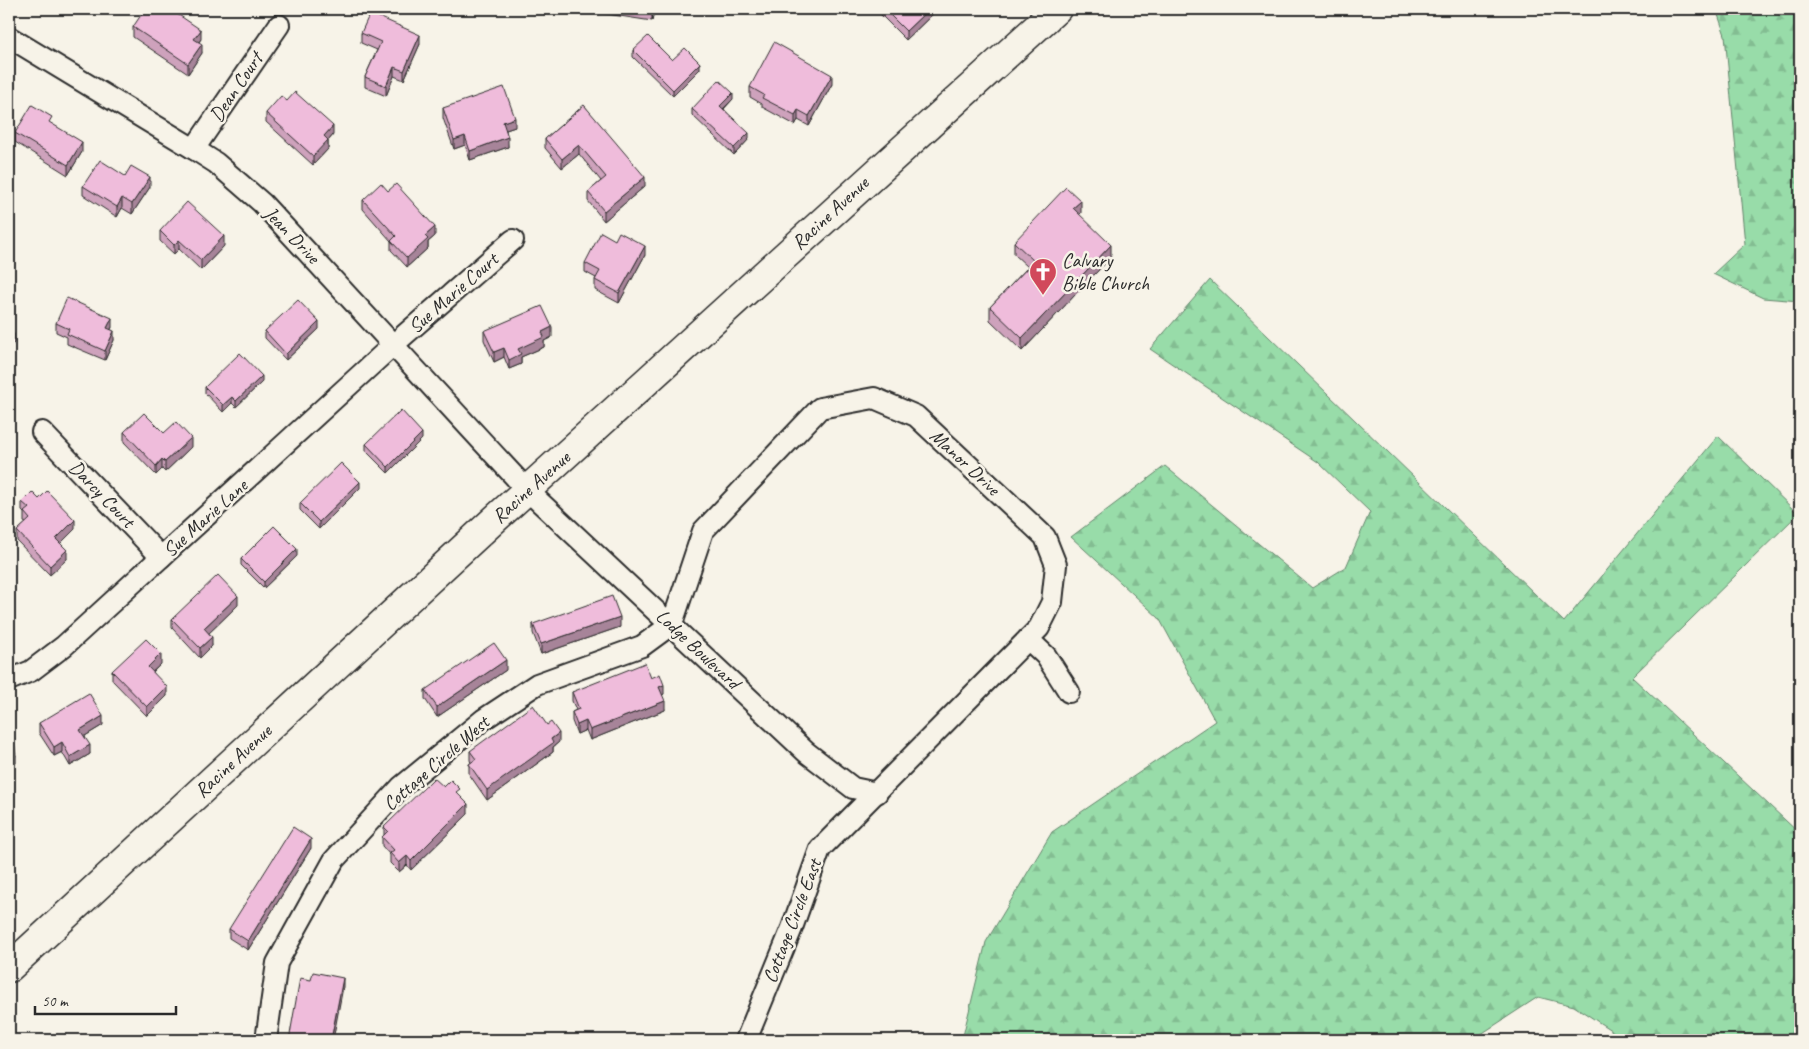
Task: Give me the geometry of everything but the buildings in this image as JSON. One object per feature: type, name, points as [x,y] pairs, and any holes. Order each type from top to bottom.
[{"type":"main road","name":"Racine Avenue","points":[[9,968],[528,490],[1057,9]]},
{"type":"street","name":"Dean Court","points":[[194,149],[279,25]]},
{"type":"street","name":"Jean Drive","points":[[9,37],[216,163],[262,203],[528,490]]},
{"type":"street","name":"Sue Marie Court","points":[[393,345],[513,240]]},
{"type":"street","name":"Sue Marie Lane","points":[[9,680],[31,670],[64,646],[393,345]]},
{"type":"street","name":"Manor Drive","points":[[672,624],[703,531],[820,408],[874,398],[916,416],[1045,537],[1056,565],[1052,602],[1039,628],[877,793]]},
{"type":"street","name":"Darcy Court","points":[[42,432],[162,556]]},
{"type":"street","name":"Lodge Boulevard","points":[[528,490],[806,752],[853,788],[877,793]]},
{"type":"street","name":"Cottage Circle West","points":[[266,1040],[277,963],[334,860],[401,788],[484,719],[537,684],[642,646],[672,624]]},
{"type":"street","points":[[1028,640],[1046,656],[1069,692]]},
{"type":"street","name":"Cottage Circle East","points":[[746,1040],[792,928],[820,848],[877,793]]},
{"type":"green space","points":[[1716,9],[1800,9],[1800,301],[1763,298],[1713,274],[1745,244],[1725,35]]},
{"type":"green space","points":[[1210,280],[1564,622],[1718,436],[1798,514],[1632,677],[1800,834],[1800,1040],[1626,1040],[1574,1006],[1538,997],[1472,1040],[962,1040],[986,942],[1052,832],[1215,721],[1159,618],[1071,537],[1165,466],[1312,588],[1346,567],[1370,512],[1318,462],[1150,349]]},
{"type":"place","name":"Calvary Bible Church","points":[[1043,296]]}]
